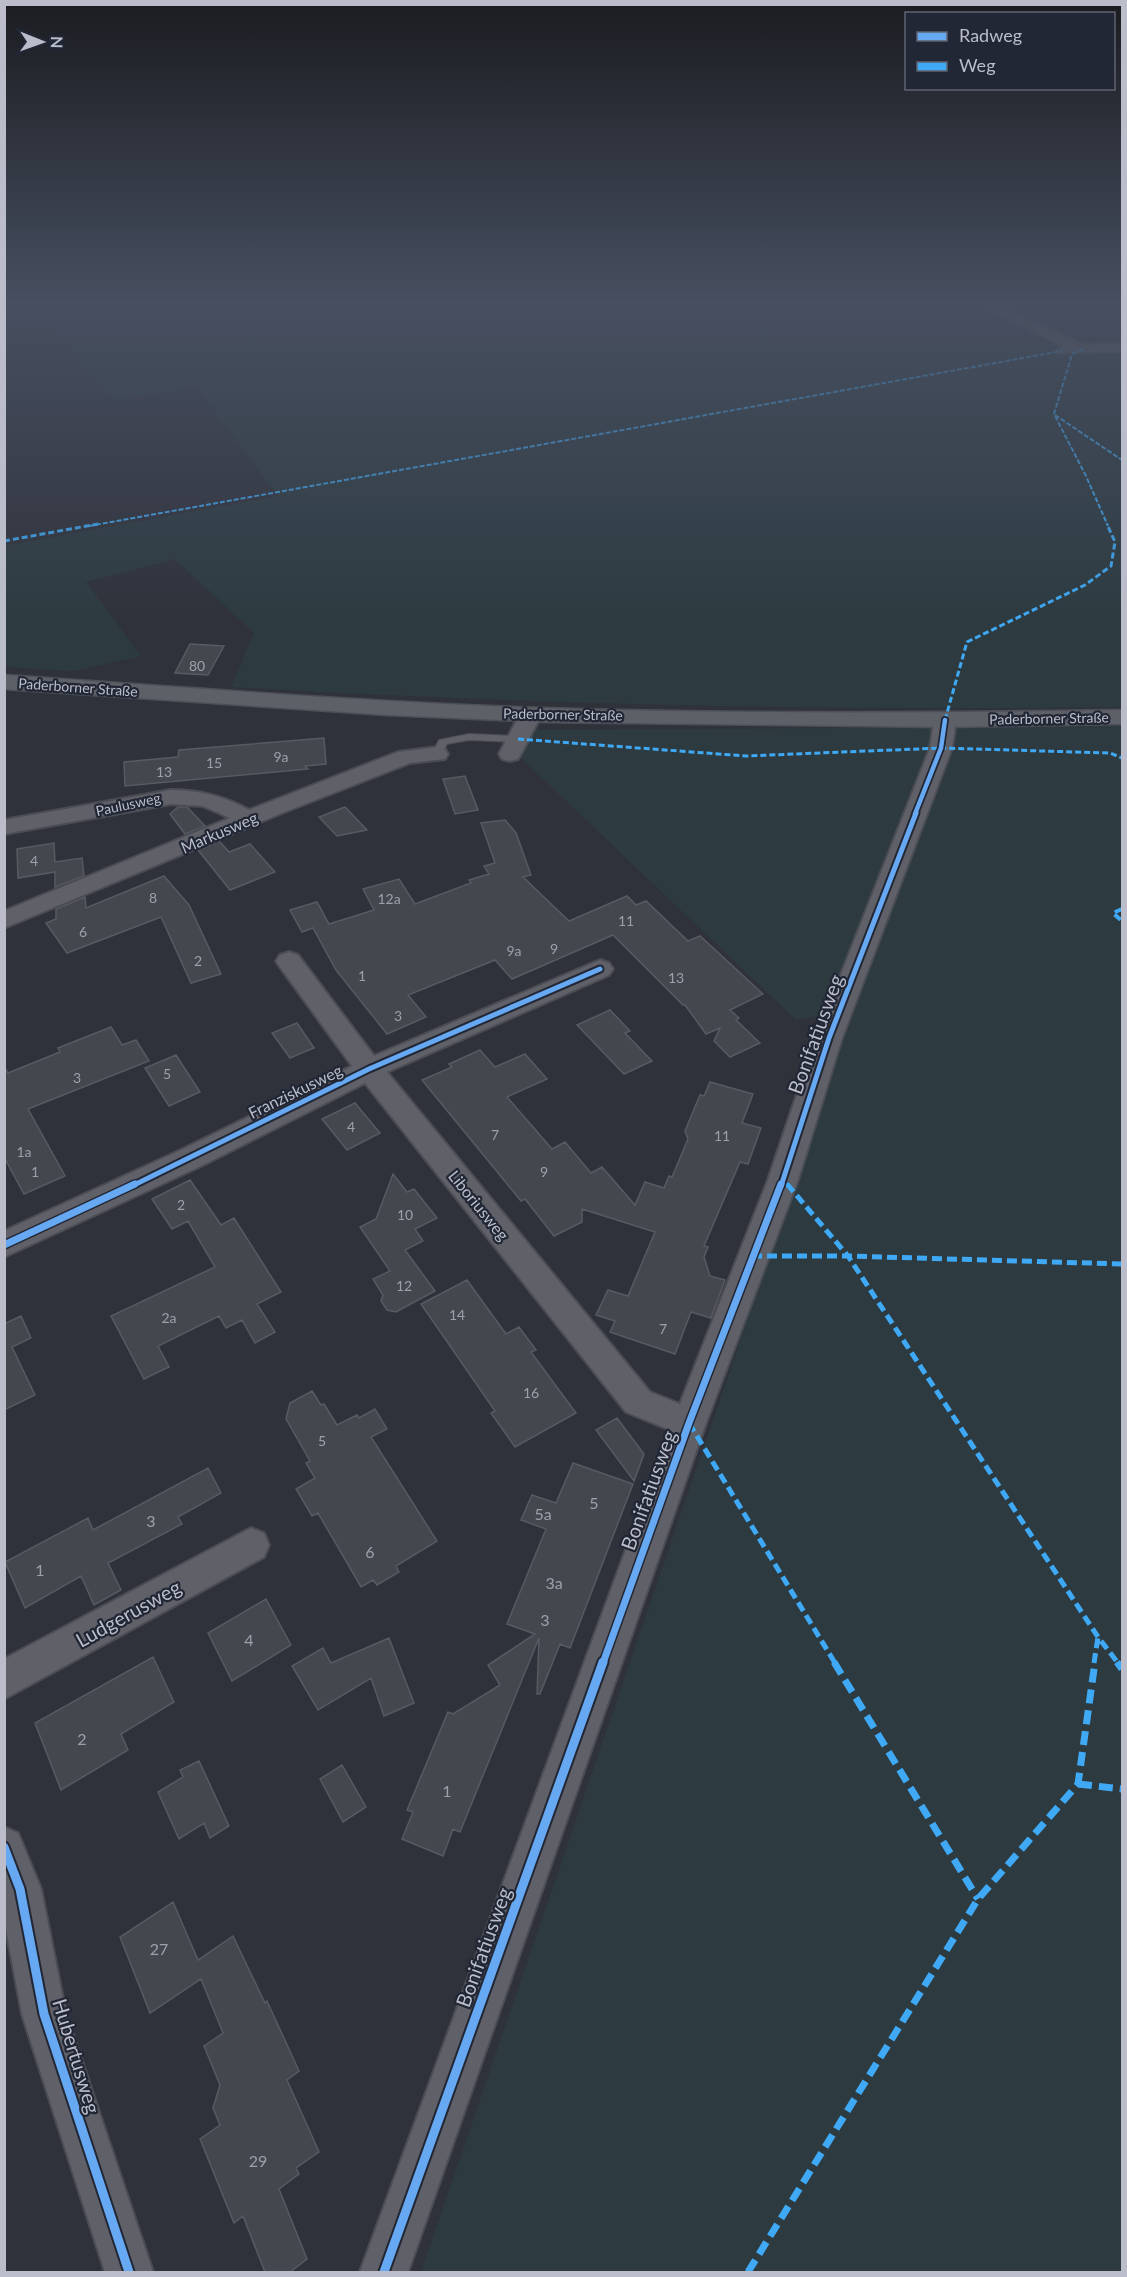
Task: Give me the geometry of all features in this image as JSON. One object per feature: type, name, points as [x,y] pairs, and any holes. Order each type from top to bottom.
[{"type":"main road","name":"Paderborner Straße","points":[[4,682],[387,708],[531,714],[945,720],[1122,717]]},
{"type":"street","points":[[514,747],[531,714]]},
{"type":"street","name":"Bonifatiusweg","points":[[384,2272],[689,1423],[783,1180],[829,1038],[942,748],[945,720]]},
{"type":"street","name":"Markusweg","points":[[4,920],[248,819],[406,757],[437,754]]},
{"type":"street","name":"Paulusweg","points":[[4,827],[93,812],[167,796],[202,798],[234,810],[248,819]]},
{"type":"street","name":"Liboriusweg","points":[[289,962],[369,1069],[638,1402],[689,1423]]},
{"type":"street","name":"Franziskusweg","points":[[4,1245],[191,1158],[369,1069],[600,969]]},
{"type":"street","name":"Ludgerusweg","points":[[4,1680],[251,1545]]},
{"type":"street","name":"Hubertusweg","points":[[4,1847],[20,1889],[44,2014],[129,2272]]},
{"type":"lane","points":[[437,754],[443,742],[460,738],[514,747]]},
{"type":"shaded area","points":[[211,407],[1122,407],[1122,707],[899,708],[676,705],[454,698],[231,687],[254,633],[175,559],[86,582],[141,656],[74,671],[5,667],[4,546],[278,496]]},
{"type":"shaded area","points":[[1122,726],[1122,2272],[421,2272],[854,1009],[796,1020],[521,758],[531,730]]},
{"type":"building","points":[[190,644],[224,646],[208,675],[175,673]]},
{"type":"building","points":[[324,738],[326,764],[305,766],[308,769],[125,786],[124,762],[178,757],[179,750]]},
{"type":"building","points":[[465,776],[478,810],[455,814],[443,779]]},
{"type":"building","points":[[178,807],[187,807],[205,826],[185,834],[170,814]]},
{"type":"building","points":[[345,807],[367,830],[337,836],[319,817]]},
{"type":"building","points":[[505,820],[516,833],[531,875],[523,877],[569,921],[627,896],[636,905],[646,901],[688,941],[700,936],[763,994],[730,1010],[739,1018],[736,1020],[760,1043],[730,1057],[714,1041],[720,1028],[706,1034],[685,1005],[613,935],[512,979],[495,960],[408,995],[426,1017],[387,1034],[336,970],[313,928],[302,932],[290,910],[317,902],[329,924],[374,910],[363,889],[399,879],[415,904],[471,883],[469,880],[489,874],[484,866],[495,863],[481,823]]},
{"type":"building","points":[[219,841],[229,852],[250,844],[275,872],[230,890],[198,850]]},
{"type":"building","points":[[54,843],[55,862],[82,858],[84,876],[55,887],[55,872],[18,878],[17,849]]},
{"type":"building","points":[[164,876],[189,905],[221,974],[191,983],[161,917],[67,953],[46,923],[56,919],[56,909],[85,897],[86,908]]},
{"type":"building","points":[[610,1010],[630,1031],[625,1033],[652,1061],[624,1074],[577,1025]]},
{"type":"building","points":[[297,1023],[314,1048],[290,1058],[272,1033]]},
{"type":"building","points":[[111,1027],[122,1045],[136,1040],[149,1061],[28,1109],[65,1176],[24,1194],[4,1157],[4,1066],[8,1073],[60,1052],[58,1048]]},
{"type":"building","points":[[480,1050],[495,1067],[525,1054],[547,1079],[507,1097],[552,1149],[565,1142],[591,1173],[602,1167],[635,1205],[645,1182],[664,1188],[669,1176],[672,1177],[688,1139],[685,1131],[700,1095],[704,1096],[710,1082],[753,1094],[742,1123],[761,1128],[748,1164],[740,1162],[704,1246],[708,1247],[704,1257],[710,1276],[725,1280],[711,1318],[691,1312],[675,1354],[610,1332],[615,1321],[596,1315],[608,1290],[628,1296],[655,1232],[582,1209],[582,1222],[554,1236],[525,1199],[521,1201],[422,1080],[452,1067],[449,1064]]},
{"type":"building","points":[[176,1055],[200,1092],[169,1106],[145,1068]]},
{"type":"building","points":[[355,1103],[380,1133],[347,1150],[322,1119]]},
{"type":"building","points":[[393,1174],[407,1192],[414,1189],[437,1218],[415,1229],[423,1241],[405,1250],[435,1291],[396,1312],[387,1310],[381,1301],[383,1295],[373,1279],[390,1271],[360,1227],[376,1219]]},
{"type":"building","points":[[190,1180],[221,1225],[234,1218],[281,1292],[257,1304],[275,1332],[255,1343],[242,1320],[226,1328],[219,1316],[158,1346],[169,1367],[144,1379],[111,1316],[215,1267],[188,1221],[172,1229],[152,1199]]},
{"type":"building","points":[[467,1280],[506,1334],[519,1327],[536,1350],[531,1352],[576,1413],[515,1447],[491,1413],[495,1411],[421,1304]]},
{"type":"building","points":[[21,1316],[31,1338],[12,1347],[35,1395],[4,1410],[4,1324]]},
{"type":"building","points":[[312,1391],[321,1405],[324,1404],[337,1425],[357,1415],[359,1418],[375,1409],[387,1429],[371,1437],[437,1541],[396,1566],[399,1572],[377,1585],[373,1580],[361,1587],[318,1513],[312,1516],[296,1489],[315,1478],[306,1463],[310,1461],[286,1419],[290,1403]]},
{"type":"building","points":[[617,1418],[644,1454],[634,1481],[596,1430]]},
{"type":"building","points":[[573,1463],[633,1484],[570,1648],[560,1644],[540,1694],[537,1694],[539,1638],[460,1832],[453,1829],[443,1856],[402,1839],[413,1812],[407,1810],[448,1712],[453,1714],[500,1685],[488,1665],[535,1634],[507,1624],[546,1529],[521,1520],[532,1495],[556,1503]]},
{"type":"building","points":[[208,1468],[221,1493],[178,1517],[182,1524],[108,1563],[121,1590],[94,1605],[81,1576],[25,1608],[5,1562],[88,1518],[93,1530]]},
{"type":"building","points":[[266,1599],[291,1645],[232,1681],[208,1633]]},
{"type":"building","points":[[389,1638],[414,1703],[384,1716],[371,1678],[318,1710],[292,1666],[323,1648],[331,1663]]},
{"type":"building","points":[[153,1657],[174,1702],[121,1734],[128,1750],[61,1790],[35,1723]]},
{"type":"building","points":[[199,1761],[229,1826],[210,1838],[204,1823],[179,1839],[158,1792],[183,1777],[180,1770]]},
{"type":"building","points":[[342,1765],[366,1807],[343,1822],[320,1779]]},
{"type":"building","points":[[173,1902],[198,1960],[233,1936],[265,2003],[267,2001],[299,2071],[287,2080],[319,2152],[296,2168],[299,2174],[279,2189],[307,2259],[290,2272],[265,2272],[243,2216],[234,2223],[200,2139],[220,2125],[213,2108],[220,2085],[204,2046],[223,2033],[201,1979],[150,2013],[120,1937]]},
{"type":"marked path","points":[[4,541],[749,407]]},
{"type":"marked path","points":[[945,720],[967,642],[1085,585],[1111,566],[1115,542],[1086,476],[1054,414],[1056,407]]},
{"type":"marked path","points":[[1055,415],[1122,460]]},
{"type":"marked path","points":[[518,739],[746,756],[941,748],[1110,753],[1122,758]]},
{"type":"marked path","points":[[1122,909],[1113,913],[1122,921]]},
{"type":"marked path","points":[[783,1180],[848,1256],[1098,1637],[1122,1669]]},
{"type":"marked path","points":[[752,1256],[848,1256],[1122,1264]]},
{"type":"marked path","points":[[689,1423],[978,1899]]},
{"type":"marked path","points":[[748,2272],[978,1899],[1078,1784],[1098,1637]]},
{"type":"marked path","points":[[1078,1784],[1122,1789]]},
{"type":"cycle path","points":[[384,2272],[689,1423],[783,1180],[829,1038],[941,748],[945,720]]},
{"type":"cycle path","points":[[4,1245],[191,1158],[369,1069],[600,969]]},
{"type":"cycle path","points":[[4,1847],[20,1889],[44,2014],[129,2272]]}]
